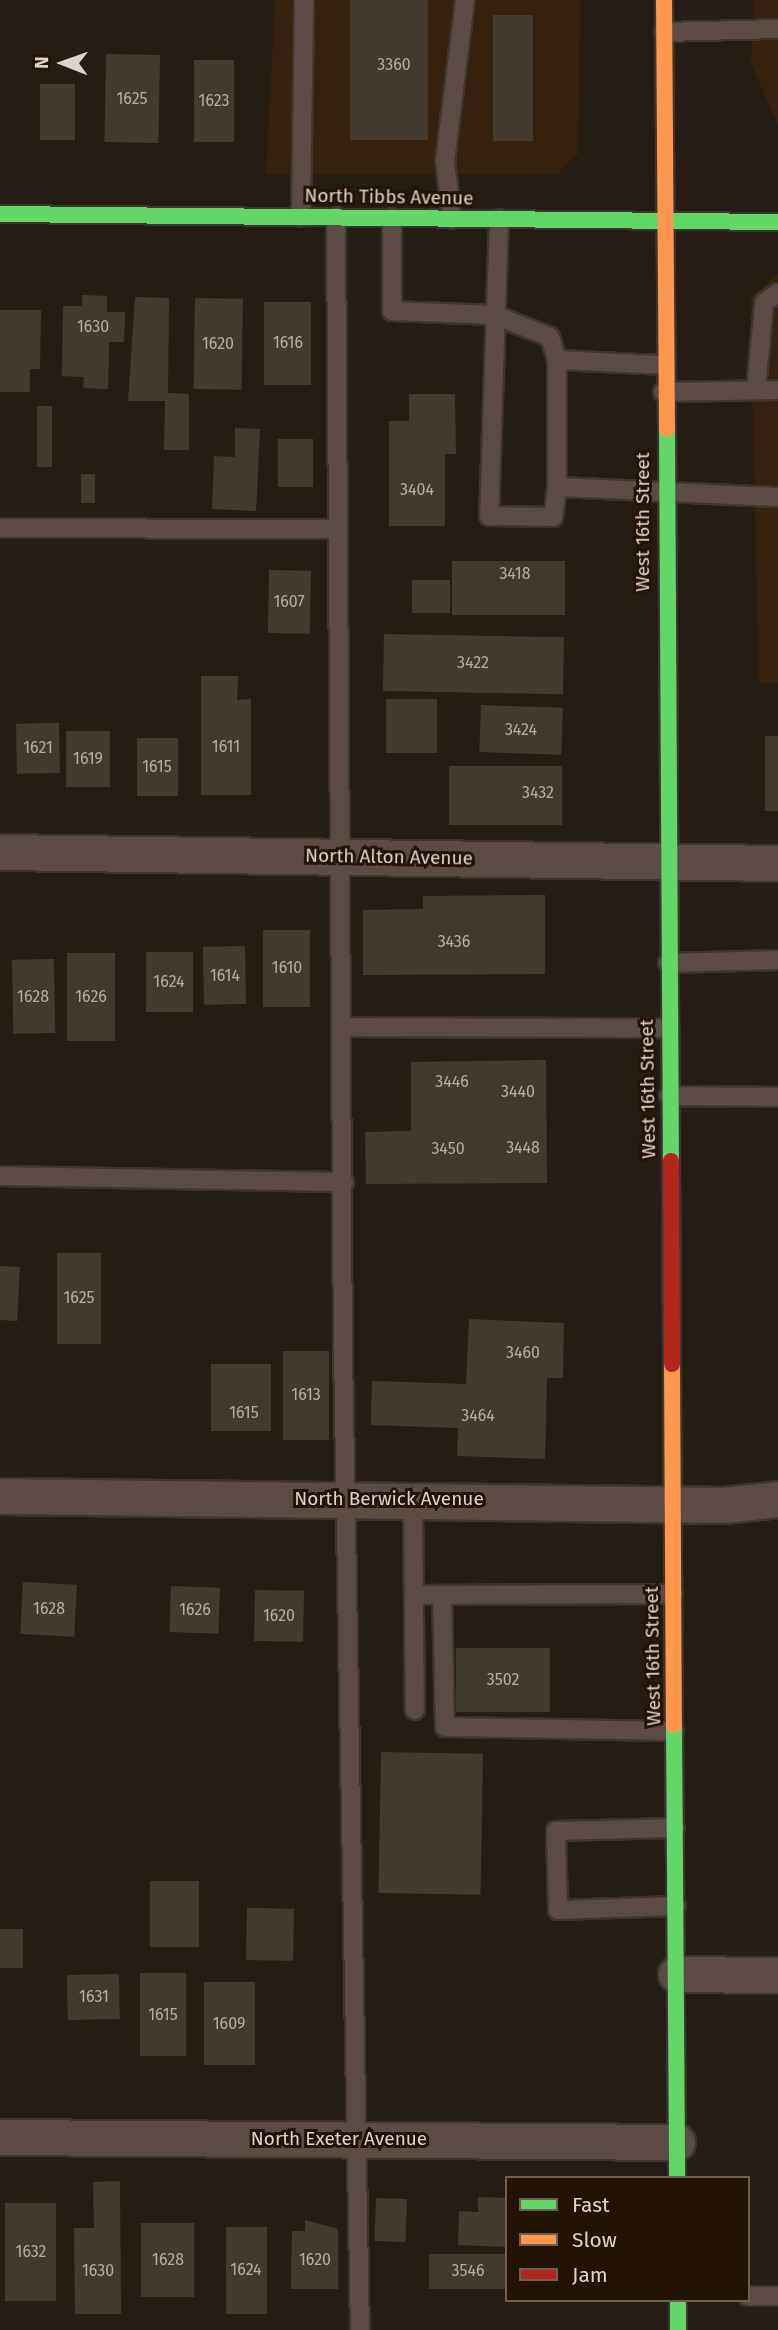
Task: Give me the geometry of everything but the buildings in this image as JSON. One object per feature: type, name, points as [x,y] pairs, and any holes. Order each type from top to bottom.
[{"type":"main road","name":"West 16th Street","points":[[664,0],[662,365],[677,2176]]},
{"type":"main road","name":"North Tibbs Avenue","points":[[0,214],[778,222]]},
{"type":"main road","points":[[678,2302],[678,2330]]},
{"type":"street","name":"North Alton Avenue","points":[[0,852],[778,863]]},
{"type":"street","name":"North Berwick Avenue","points":[[0,1496],[672,1501],[724,1505],[778,1499]]},
{"type":"street","points":[[676,1974],[778,1975]]},
{"type":"street","name":"North Exeter Avenue","points":[[0,2137],[677,2142]]},
{"type":"lane","points":[[301,217],[304,0]]},
{"type":"lane","points":[[452,219],[445,161],[465,0]]},
{"type":"lane","points":[[664,32],[778,29]]},
{"type":"lane","points":[[335,217],[335,529],[343,856],[345,1499],[359,2140],[360,2330]]},
{"type":"lane","points":[[392,218],[392,311],[494,314],[550,337],[557,360],[557,486],[553,517],[489,516],[494,314],[499,219]]},
{"type":"lane","points":[[756,390],[764,303],[778,293]]},
{"type":"lane","points":[[557,360],[662,365]]},
{"type":"lane","points":[[663,392],[778,390]]},
{"type":"lane","points":[[557,486],[778,497]]},
{"type":"lane","points":[[0,528],[335,529]]},
{"type":"lane","points":[[668,963],[778,960]]},
{"type":"lane","points":[[343,1027],[668,1028]]},
{"type":"lane","points":[[669,1096],[778,1097]]},
{"type":"lane","points":[[0,1177],[344,1182]]},
{"type":"lane","points":[[413,1499],[415,1710]]},
{"type":"lane","points":[[414,1595],[673,1594]]},
{"type":"lane","points":[[442,1595],[445,1727],[674,1731]]},
{"type":"lane","points":[[675,1828],[556,1831],[558,1910],[676,1906]]},
{"type":"lane","points":[[750,2296],[778,2296]]},
{"type":"shaded area","points":[[275,0],[580,0],[578,154],[557,174],[266,174]]},
{"type":"shaded area","points":[[753,0],[778,0],[778,125],[751,64]]},
{"type":"shaded area","points":[[778,274],[778,683],[759,683],[750,298]]},
{"type":"traffic: fast","points":[[0,214],[778,222]]},
{"type":"traffic: fast","points":[[667,429],[671,1161]]},
{"type":"traffic: fast","points":[[674,1725],[677,2176]]},
{"type":"traffic: fast","points":[[678,2302],[678,2330]]},
{"type":"traffic: slow","points":[[664,0],[667,429]]},
{"type":"traffic: slow","points":[[672,1364],[674,1725]]},
{"type":"traffic: jam","points":[[671,1161],[672,1364]]}]
